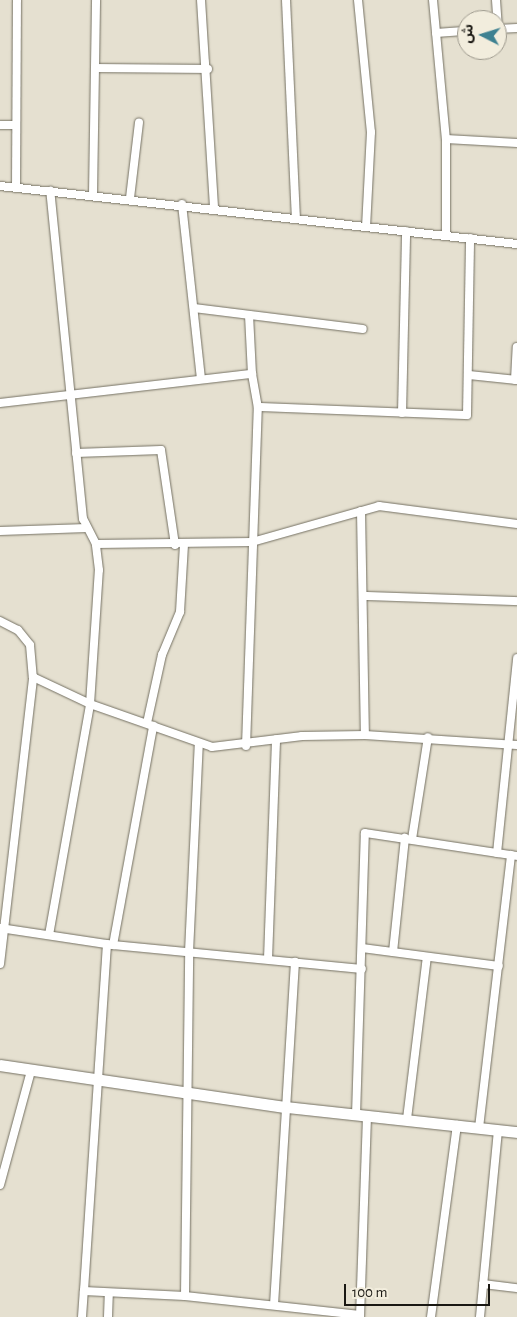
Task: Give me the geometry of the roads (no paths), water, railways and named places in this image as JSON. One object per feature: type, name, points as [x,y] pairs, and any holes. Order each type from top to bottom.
[{"type":"street","points":[[16,188],[18,0]]},
{"type":"street","points":[[93,194],[97,68],[96,0]]},
{"type":"street","points":[[201,0],[208,69],[214,208]]},
{"type":"street","points":[[286,0],[296,218]]},
{"type":"street","points":[[358,0],[371,132],[366,227]]},
{"type":"street","points":[[433,0],[446,139],[446,236]]},
{"type":"street","points":[[436,32],[457,31]]},
{"type":"street","points":[[97,68],[208,69]]},
{"type":"street","points":[[130,198],[139,123]]},
{"type":"street","points":[[0,125],[16,125]]},
{"type":"street","points":[[446,139],[517,143]]},
{"type":"street","points":[[0,186],[130,198],[517,244]]},
{"type":"street","points":[[49,935],[90,704],[97,637],[96,544],[87,528],[76,453],[50,191]]},
{"type":"street","points":[[182,204],[201,378]]},
{"type":"street","points":[[402,413],[406,231]]},
{"type":"street","points":[[258,407],[467,415],[470,238]]},
{"type":"street","points":[[194,308],[363,329]]},
{"type":"street","points":[[246,746],[258,407],[252,374],[249,315]]},
{"type":"street","points":[[469,375],[516,380],[517,346]]},
{"type":"street","points":[[0,403],[201,378],[252,374]]},
{"type":"street","points":[[76,453],[161,450],[175,545]]},
{"type":"street","points":[[96,544],[184,545],[252,542],[293,533],[305,523],[362,511],[401,506],[517,524]]},
{"type":"street","points":[[362,511],[365,735]]},
{"type":"street","points":[[0,531],[87,528]]},
{"type":"street","points":[[82,1317],[97,1079],[110,945],[162,655],[180,612],[184,545]]},
{"type":"street","points":[[364,596],[517,601]]},
{"type":"street","points":[[0,621],[18,630],[30,645],[33,677],[2,928],[0,964]]},
{"type":"street","points":[[497,853],[514,745],[517,658]]},
{"type":"street","points":[[33,677],[90,704],[199,744],[220,748],[246,746],[276,739],[365,735],[428,737],[514,745]]},
{"type":"street","points":[[393,952],[409,838],[428,737]]},
{"type":"street","points":[[268,959],[276,739]]},
{"type":"street","points":[[185,1296],[189,952],[199,744]]},
{"type":"street","points":[[84,1292],[185,1296],[360,1316],[363,836],[369,832],[514,855],[479,1128]]},
{"type":"street","points":[[2,928],[110,945],[362,969]]},
{"type":"street","points":[[362,948],[499,966]]},
{"type":"street","points":[[407,1119],[427,957]]},
{"type":"street","points":[[274,1305],[295,962]]},
{"type":"street","points":[[0,1065],[286,1107],[517,1132]]},
{"type":"street","points":[[0,1185],[31,1071]]},
{"type":"street","points":[[431,1317],[457,1125]]},
{"type":"street","points":[[480,1317],[498,1130]]},
{"type":"street","points":[[483,1284],[517,1288]]},
{"type":"street","points":[[108,1317],[109,1293]]}]
